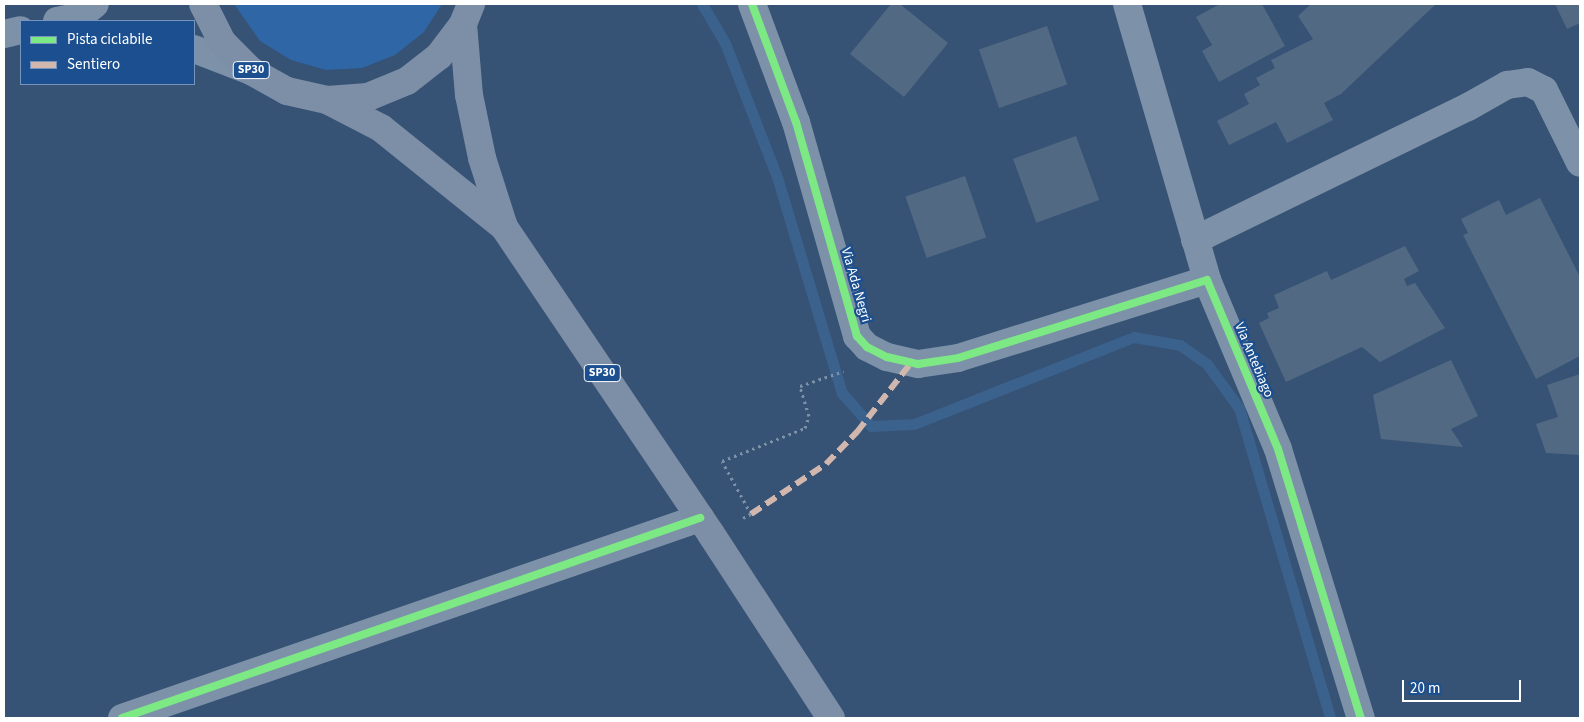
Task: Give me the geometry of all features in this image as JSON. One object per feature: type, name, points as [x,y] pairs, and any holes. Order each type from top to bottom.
[{"type":"main road","name":"SP30","points":[[202,4],[222,42],[251,71],[287,91],[327,100],[380,128],[504,227]]},
{"type":"main road","name":"SP30","points":[[327,100],[368,97],[406,82],[438,56],[467,14]]},
{"type":"main road","name":"SP30","points":[[467,14],[469,95],[482,158],[504,227],[706,526],[831,718]]},
{"type":"street","name":"Via Ada Negri","points":[[752,4],[796,122],[857,336],[867,347],[887,357],[918,364],[958,358],[1207,280]]},
{"type":"street","name":"Via Antebiago","points":[[1127,4],[1207,280],[1278,449],[1361,718]]},
{"type":"street","points":[[4,34],[20,30]]},
{"type":"street","points":[[195,49],[251,71]]},
{"type":"street","points":[[1196,240],[1468,107],[1507,85],[1528,82],[1544,90],[1580,163]]},
{"type":"street","points":[[122,718],[706,526]]},
{"type":"path","points":[[706,526],[751,514],[722,460],[805,428],[809,416],[800,386],[844,371]]},
{"type":"shaded area","points":[[234,4],[442,4],[424,32],[395,55],[362,68],[326,70],[291,60],[260,41]]},
{"type":"building","points":[[891,4],[900,4],[948,43],[904,97],[850,54]]},
{"type":"building","points":[[1220,4],[1262,4],[1285,46],[1219,82],[1202,51],[1212,45],[1196,17]]},
{"type":"building","points":[[1311,4],[1436,4],[1341,94],[1324,103],[1333,120],[1287,143],[1276,122],[1229,145],[1217,121],[1249,104],[1244,94],[1260,85],[1256,78],[1275,68],[1271,60],[1313,39],[1298,16]]},
{"type":"building","points":[[1555,4],[1580,4],[1580,23],[1567,29]]},
{"type":"building","points":[[1047,26],[1067,85],[999,108],[979,49]]},
{"type":"building","points":[[1076,136],[1099,200],[1036,223],[1013,159]]},
{"type":"building","points":[[965,176],[986,237],[927,258],[905,197]]},
{"type":"building","points":[[1540,198],[1580,277],[1580,356],[1536,379],[1463,235],[1468,233],[1461,219],[1499,200],[1506,215]]},
{"type":"building","points":[[1405,246],[1419,271],[1404,279],[1407,286],[1415,283],[1445,328],[1380,362],[1362,347],[1286,382],[1259,323],[1269,318],[1267,313],[1279,308],[1274,295],[1327,271],[1331,280]]},
{"type":"building","points":[[1451,360],[1478,416],[1451,429],[1463,447],[1381,439],[1373,395]]},
{"type":"building","points":[[1580,374],[1580,455],[1546,453],[1536,424],[1558,417],[1547,385]]},
{"type":"waterway","points":[[702,4],[725,43],[777,177],[842,393],[871,426],[914,424],[1134,337],[1180,345],[1207,364],[1239,408],[1330,718]]},
{"type":"marked path","points":[[751,514],[826,464],[857,432],[911,363]]},
{"type":"cycle path","points":[[752,4],[796,122],[857,336],[867,347],[887,357],[918,364],[958,358],[1207,280],[1278,449],[1361,718]]},
{"type":"cycle path","points":[[122,718],[700,518]]}]
